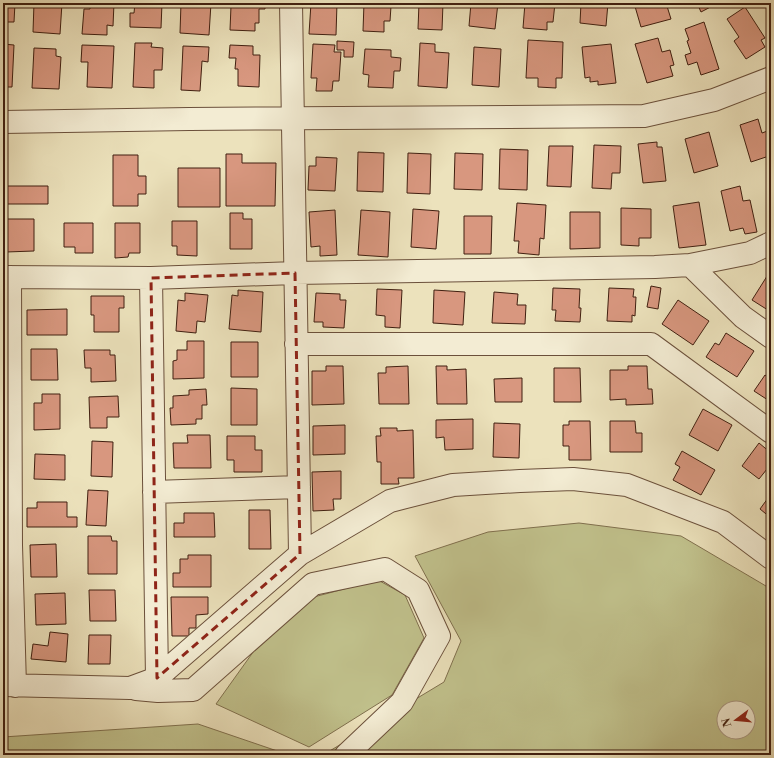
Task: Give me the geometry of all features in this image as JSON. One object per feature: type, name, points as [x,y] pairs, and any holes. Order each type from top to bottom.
[{"type":"street","points":[[291,3],[300,554]]},
{"type":"street","points":[[3,122],[644,116],[714,100],[771,78]]},
{"type":"street","points":[[346,755],[402,702],[439,636],[418,590],[385,570],[312,584],[193,690],[158,691],[130,688],[9,685],[6,277],[151,278],[647,268],[690,265],[750,253],[771,244]]},
{"type":"street","points":[[690,265],[743,317],[771,337]]},
{"type":"street","points":[[151,278],[157,678]]},
{"type":"street","points":[[296,344],[651,344],[771,432]]},
{"type":"street","points":[[130,688],[157,678],[300,554],[390,500],[453,485],[573,479],[627,486],[723,522],[771,558]]},
{"type":"street","points":[[154,492],[299,487]]},
{"type":"highlighted area","points":[[295,273],[300,554],[157,678],[151,278]]},
{"type":"green space","points":[[579,523],[681,536],[771,589],[771,755],[323,755],[444,682],[461,641],[415,556],[488,532]]},
{"type":"green space","points":[[378,580],[405,595],[424,638],[392,695],[309,747],[216,704],[261,641],[310,598]]},
{"type":"green space","points":[[198,724],[289,755],[3,755],[3,737]]},
{"type":"building","points":[[3,3],[15,3],[14,22],[6,22],[6,32],[3,31]]},
{"type":"building","points":[[34,3],[62,3],[60,34],[33,32]]},
{"type":"building","points":[[90,3],[114,3],[113,26],[107,25],[107,35],[82,34],[84,9],[90,9]]},
{"type":"building","points":[[135,3],[162,3],[161,28],[130,27],[130,13],[134,13]]},
{"type":"building","points":[[181,3],[211,3],[209,35],[180,33]]},
{"type":"building","points":[[235,3],[265,3],[265,9],[259,9],[259,23],[255,23],[255,31],[230,30],[231,6],[235,6]]},
{"type":"building","points":[[311,3],[337,3],[336,35],[309,34]]},
{"type":"building","points":[[364,3],[381,3],[381,6],[391,6],[390,21],[384,21],[384,32],[363,31]]},
{"type":"building","points":[[397,3],[406,3],[406,6],[397,6]]},
{"type":"building","points":[[419,3],[443,3],[442,30],[418,29]]},
{"type":"building","points":[[471,3],[498,3],[495,29],[469,26]]},
{"type":"building","points":[[525,3],[555,3],[553,22],[547,22],[547,30],[523,28]]},
{"type":"building","points":[[581,3],[608,3],[606,26],[580,23]]},
{"type":"building","points":[[634,3],[666,3],[671,19],[641,27]]},
{"type":"building","points":[[697,3],[718,3],[701,12]]},
{"type":"building","points":[[771,3],[771,10],[766,4]]},
{"type":"building","points":[[745,7],[765,38],[761,40],[765,47],[746,59],[734,41],[739,37],[727,19]]},
{"type":"building","points":[[704,22],[719,69],[701,75],[697,62],[688,65],[685,55],[691,53],[687,41],[689,40],[685,29]]},
{"type":"building","points":[[658,38],[662,52],[670,50],[674,65],[670,66],[673,76],[647,83],[635,44]]},
{"type":"building","points":[[528,40],[563,42],[562,78],[556,78],[556,88],[538,87],[538,78],[526,78]]},
{"type":"building","points":[[337,41],[354,42],[353,57],[344,57],[344,50],[337,50]]},
{"type":"building","points":[[135,43],[152,43],[151,47],[163,48],[162,70],[154,70],[154,88],[133,87]]},
{"type":"building","points":[[420,43],[435,44],[435,52],[449,53],[447,88],[418,86]]},
{"type":"building","points":[[3,44],[14,45],[12,87],[3,87]]},
{"type":"building","points":[[313,44],[335,45],[334,52],[341,52],[339,81],[333,81],[332,91],[316,91],[317,78],[311,78]]},
{"type":"building","points":[[611,44],[616,83],[598,85],[598,81],[590,82],[590,77],[585,78],[582,47]]},
{"type":"building","points":[[82,45],[114,46],[112,88],[87,87],[88,62],[81,62]]},
{"type":"building","points":[[230,45],[253,46],[253,55],[260,55],[259,87],[238,86],[238,69],[235,69],[236,58],[229,58]]},
{"type":"building","points":[[183,46],[209,47],[208,62],[202,61],[200,91],[181,90]]},
{"type":"building","points":[[474,47],[501,49],[499,87],[472,85]]},
{"type":"building","points":[[34,48],[56,49],[56,56],[61,57],[59,89],[32,88]]},
{"type":"building","points":[[365,49],[391,50],[391,57],[401,58],[400,71],[394,71],[393,88],[368,87],[369,75],[363,74]]},
{"type":"building","points":[[758,119],[762,133],[770,130],[771,152],[768,153],[769,156],[751,162],[740,125]]},
{"type":"building","points":[[709,132],[718,166],[694,173],[685,139]]},
{"type":"building","points":[[657,142],[657,147],[662,147],[666,181],[643,183],[638,144]]},
{"type":"building","points":[[594,145],[621,146],[620,173],[612,173],[611,189],[592,188]]},
{"type":"building","points":[[549,146],[573,146],[571,187],[547,186]]},
{"type":"building","points":[[500,149],[528,150],[527,190],[499,189]]},
{"type":"building","points":[[358,152],[384,153],[383,192],[357,191]]},
{"type":"building","points":[[408,153],[431,154],[430,194],[407,193]]},
{"type":"building","points":[[455,153],[483,154],[482,190],[454,189]]},
{"type":"building","points":[[226,154],[242,154],[242,163],[276,163],[275,206],[226,206]]},
{"type":"building","points":[[113,155],[138,155],[138,176],[146,176],[146,194],[138,194],[138,206],[113,206]]},
{"type":"building","points":[[316,157],[337,158],[335,191],[308,190],[309,166],[316,166]]},
{"type":"building","points":[[771,165],[771,180],[767,167]]},
{"type":"building","points":[[178,168],[220,168],[220,207],[178,207]]},
{"type":"building","points":[[7,186],[48,186],[48,204],[7,204]]},
{"type":"building","points":[[740,186],[743,201],[750,200],[757,232],[745,234],[743,228],[730,231],[721,191]]},
{"type":"building","points":[[699,202],[706,245],[679,248],[673,206]]},
{"type":"building","points":[[517,203],[546,205],[544,239],[540,238],[539,255],[518,253],[519,241],[514,241]]},
{"type":"building","points":[[621,208],[651,209],[651,238],[639,238],[639,246],[621,245]]},
{"type":"building","points":[[413,209],[439,211],[436,249],[411,247]]},
{"type":"building","points":[[335,210],[337,255],[320,256],[320,246],[311,247],[309,212]]},
{"type":"building","points":[[361,210],[390,212],[388,257],[358,255]]},
{"type":"building","points":[[570,212],[600,212],[600,248],[570,249]]},
{"type":"building","points":[[230,213],[243,213],[243,219],[252,219],[252,249],[230,249]]},
{"type":"building","points":[[464,216],[492,216],[491,254],[464,254]]},
{"type":"building","points":[[6,219],[34,219],[34,251],[6,252]]},
{"type":"building","points":[[172,221],[197,221],[197,256],[177,255],[177,246],[172,246]]},
{"type":"building","points":[[64,223],[93,223],[93,253],[75,253],[75,247],[64,247]]},
{"type":"building","points":[[115,223],[140,223],[140,253],[129,253],[128,257],[115,258]]},
{"type":"building","points":[[769,273],[771,274],[771,312],[752,300]]},
{"type":"building","points":[[651,286],[661,288],[658,309],[647,307]]},
{"type":"building","points":[[553,288],[580,289],[580,322],[555,321],[556,310],[552,310]]},
{"type":"building","points":[[609,288],[634,289],[633,297],[636,297],[635,316],[632,315],[632,322],[607,321]]},
{"type":"building","points":[[377,289],[402,290],[400,328],[385,327],[385,316],[376,315]]},
{"type":"building","points":[[238,290],[263,292],[261,332],[229,329],[232,295],[238,296]]},
{"type":"building","points":[[434,290],[465,292],[463,325],[433,323]]},
{"type":"building","points":[[494,292],[518,294],[517,305],[526,305],[525,324],[492,323]]},
{"type":"building","points":[[185,293],[208,295],[205,322],[197,321],[196,333],[176,331],[178,300],[185,301]]},
{"type":"building","points":[[316,293],[340,294],[340,300],[346,300],[344,328],[323,327],[323,322],[314,322]]},
{"type":"building","points":[[91,296],[124,296],[124,308],[119,308],[119,332],[94,332],[94,315],[91,315]]},
{"type":"building","points":[[678,300],[709,321],[693,345],[662,324]]},
{"type":"building","points":[[67,309],[67,335],[27,335],[27,310]]},
{"type":"building","points":[[726,333],[754,351],[737,377],[706,357],[715,343],[719,345]]},
{"type":"building","points":[[187,341],[204,341],[204,378],[173,379],[173,361],[177,360],[177,350],[187,350]]},
{"type":"building","points":[[231,342],[258,342],[258,377],[231,377]]},
{"type":"building","points":[[31,349],[57,349],[58,380],[31,380]]},
{"type":"building","points":[[84,350],[110,350],[110,355],[115,355],[116,381],[91,382],[91,368],[85,368]]},
{"type":"building","points":[[326,366],[343,366],[344,404],[312,405],[312,371],[326,371]]},
{"type":"building","points":[[408,366],[409,404],[379,404],[378,373],[386,373],[386,367]]},
{"type":"building","points":[[436,366],[447,366],[447,370],[466,369],[467,404],[437,404]]},
{"type":"building","points":[[628,366],[647,366],[648,389],[652,389],[653,404],[626,405],[626,399],[610,400],[610,370],[628,370]]},
{"type":"building","points":[[554,368],[580,368],[581,402],[554,402]]},
{"type":"building","points":[[765,375],[771,379],[771,402],[754,391]]},
{"type":"building","points":[[522,378],[522,402],[495,402],[494,379]]},
{"type":"building","points":[[231,388],[257,389],[257,425],[231,425]]},
{"type":"building","points":[[206,389],[207,405],[202,405],[202,419],[196,419],[196,424],[171,425],[170,408],[173,408],[173,396],[189,395],[189,390]]},
{"type":"building","points":[[42,394],[60,394],[60,429],[34,430],[34,403],[42,403]]},
{"type":"building","points":[[118,396],[119,417],[107,417],[107,428],[90,428],[89,397]]},
{"type":"building","points":[[703,409],[732,425],[718,451],[689,435]]},
{"type":"building","points":[[473,419],[473,449],[445,450],[444,437],[436,438],[436,420]]},
{"type":"building","points":[[569,421],[590,421],[591,460],[569,460],[569,446],[563,446],[563,425],[569,425]]},
{"type":"building","points":[[610,421],[635,421],[636,433],[642,433],[642,452],[610,452]]},
{"type":"building","points":[[494,423],[520,424],[519,458],[493,457]]},
{"type":"building","points":[[345,425],[345,454],[313,455],[313,426]]},
{"type":"building","points":[[380,428],[397,428],[397,431],[413,430],[414,478],[398,478],[399,484],[381,484],[381,462],[377,462],[376,436],[381,436]]},
{"type":"building","points":[[187,435],[210,435],[211,468],[174,468],[173,443],[188,443]]},
{"type":"building","points":[[227,436],[255,436],[255,450],[262,450],[262,472],[234,472],[234,460],[227,460]]},
{"type":"building","points":[[92,441],[113,442],[112,477],[91,476]]},
{"type":"building","points":[[759,443],[771,453],[771,464],[759,479],[742,466]]},
{"type":"building","points":[[682,451],[715,470],[701,495],[673,480],[680,467],[675,464]]},
{"type":"building","points":[[35,454],[65,455],[65,480],[34,479]]},
{"type":"building","points":[[341,471],[341,499],[333,499],[334,510],[313,511],[312,472]]},
{"type":"building","points":[[88,490],[108,491],[106,526],[86,525]]},
{"type":"building","points":[[771,494],[771,518],[760,509]]},
{"type":"building","points":[[37,502],[67,502],[67,517],[77,517],[77,527],[27,527],[27,508],[37,508]]},
{"type":"building","points":[[249,510],[270,510],[271,549],[249,549]]},
{"type":"building","points":[[184,513],[214,513],[215,537],[174,537],[174,523],[184,523]]},
{"type":"building","points":[[88,536],[111,536],[112,541],[117,541],[117,574],[88,574]]},
{"type":"building","points":[[56,544],[57,577],[31,577],[30,545]]},
{"type":"building","points":[[188,555],[211,555],[211,587],[173,587],[173,573],[180,573],[180,559],[188,559]]},
{"type":"building","points":[[89,590],[115,590],[116,621],[90,621]]},
{"type":"building","points":[[65,593],[66,624],[36,625],[35,594]]},
{"type":"building","points":[[171,597],[208,597],[208,614],[196,615],[196,628],[189,628],[189,636],[172,636]]},
{"type":"building","points":[[50,632],[68,634],[66,662],[31,659],[33,644],[48,646]]},
{"type":"building","points":[[89,635],[111,635],[110,664],[88,664]]}]
